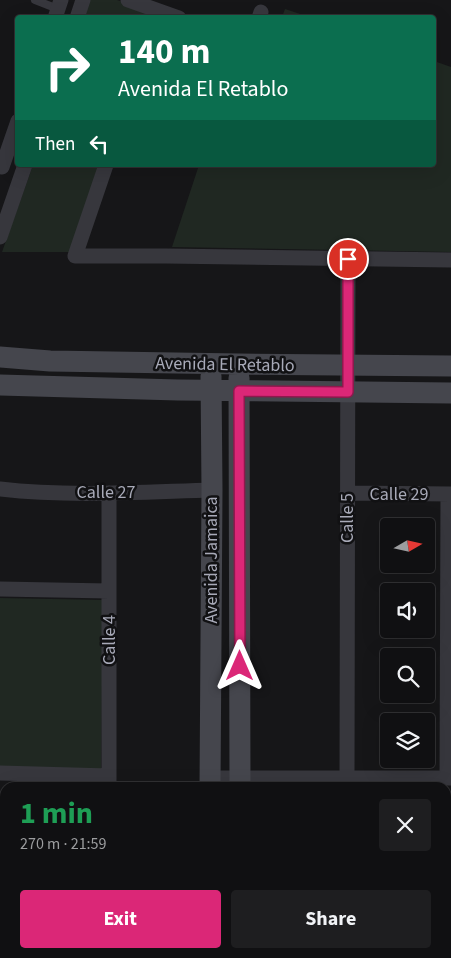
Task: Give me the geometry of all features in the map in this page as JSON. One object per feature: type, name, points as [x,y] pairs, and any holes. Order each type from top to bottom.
[{"type":"main road","name":"Avenida El Retablo","points":[[0,357],[50,361],[451,366]]},
{"type":"main road","name":"Avenida Jamaica","points":[[210,782],[211,363]]},
{"type":"main road","name":"Avenida Jamaica","points":[[239,364],[240,782]]},
{"type":"main road","name":"Avenida El Retablo","points":[[0,385],[239,391],[451,393]]},
{"type":"main road","points":[[210,744],[224,748],[240,744]]},
{"type":"street","points":[[78,15],[83,0]]},
{"type":"street","points":[[128,0],[159,14]]},
{"type":"street","points":[[0,236],[24,170],[1,167],[15,130]]},
{"type":"street","points":[[105,167],[75,256],[451,260]]},
{"type":"street","name":"Calle 5","points":[[346,778],[348,259]]},
{"type":"street","name":"Calle 27","points":[[0,489],[26,492],[109,493],[212,490]]},
{"type":"street","name":"Calle 4","points":[[109,493],[109,782]]},
{"type":"street","name":"Calle 29","points":[[348,493],[450,494]]},
{"type":"street","points":[[261,782],[346,778],[449,778],[450,494]]},
{"type":"street","points":[[0,589],[109,591]]},
{"type":"street","points":[[0,773],[109,782]]},
{"type":"lane","points":[[34,0],[58,9]]},
{"type":"shaded area","points":[[90,0],[117,0],[155,13],[154,15],[85,15]]},
{"type":"shaded area","points":[[285,9],[303,15],[283,15]]},
{"type":"shaded area","points":[[436,62],[451,67],[451,252],[172,247],[198,167],[436,167]]},
{"type":"shaded area","points":[[32,167],[102,167],[73,252],[2,252]]},
{"type":"shaded area","points":[[0,598],[103,600],[101,771],[0,767]]},
{"type":"route","points":[[240,666],[239,391],[348,392],[348,259]]}]
